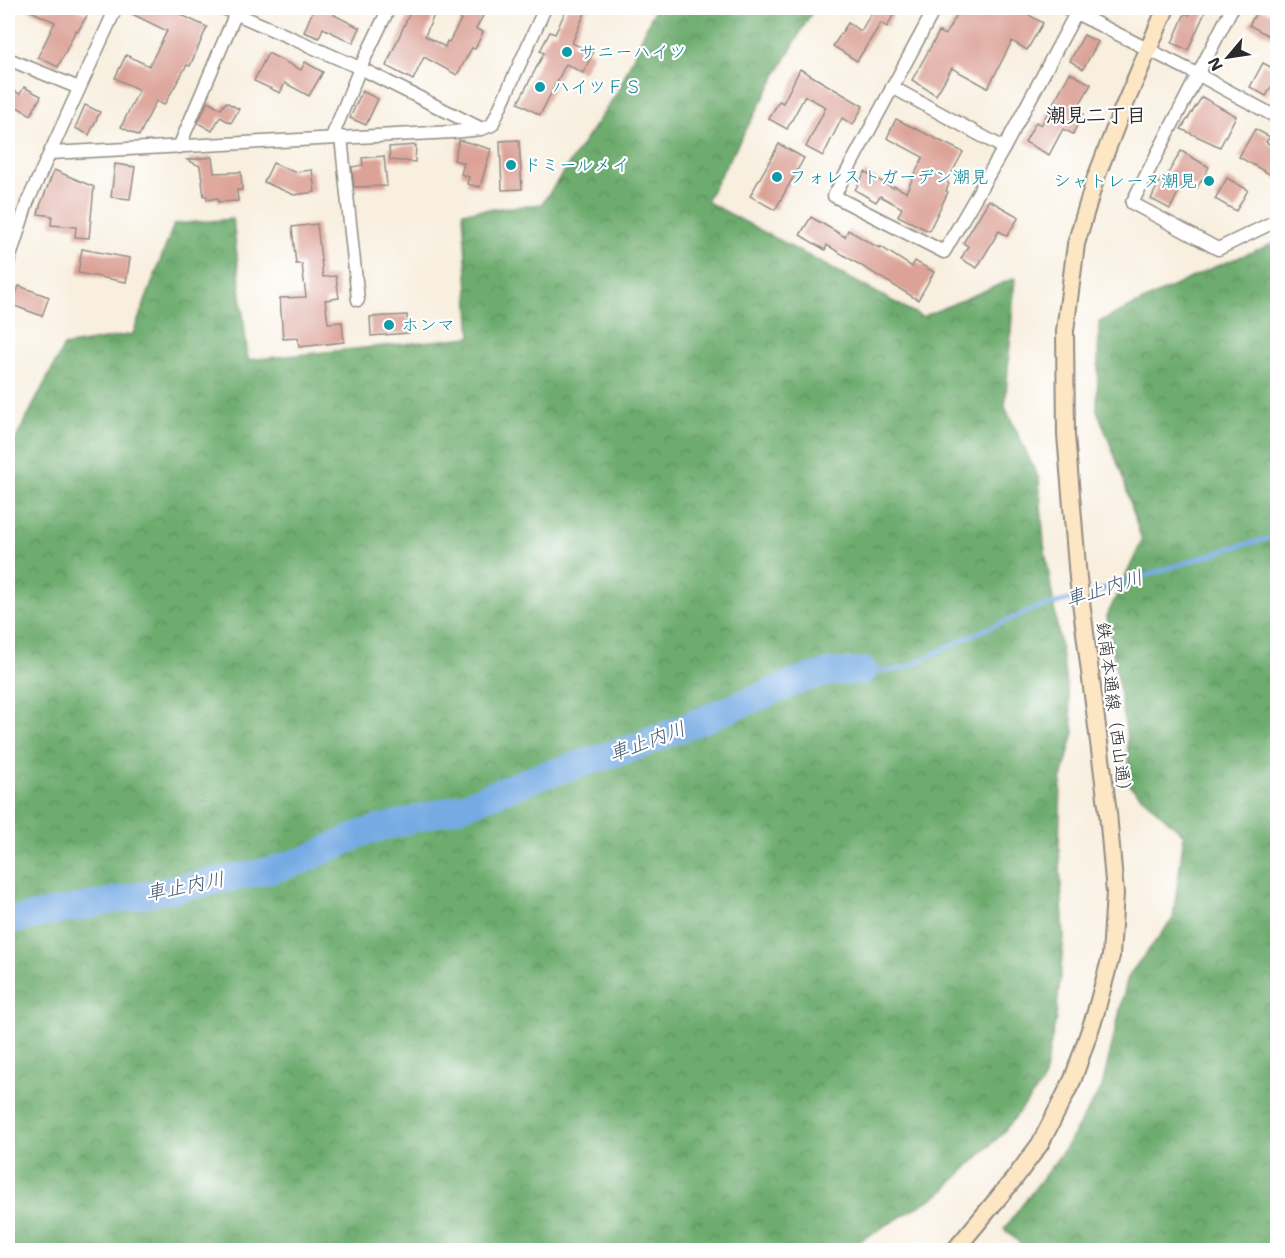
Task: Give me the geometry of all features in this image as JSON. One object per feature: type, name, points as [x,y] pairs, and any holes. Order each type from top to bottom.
[{"type":"street","points":[[8,262],[27,203],[116,8]]},
{"type":"street","points":[[223,8],[237,10],[481,129]]},
{"type":"street","points":[[358,300],[336,137],[360,68],[388,8]]},
{"type":"street","points":[[50,153],[481,129],[492,125],[544,8]]},
{"type":"street","points":[[935,8],[834,196],[944,252],[1004,148],[1071,10],[1278,118]]},
{"type":"street","name":"鉄南本通線（西山通）","points":[[955,1251],[1040,1144],[1073,1079],[1095,1015],[1111,956],[1115,893],[1108,813],[1095,726],[1078,578],[1066,435],[1065,331],[1076,244],[1095,180],[1166,8]]},
{"type":"street","points":[[1232,8],[1131,203],[1218,249],[1278,220]]},
{"type":"street","points":[[179,147],[237,10]]},
{"type":"street","points":[[8,58],[79,88]]},
{"type":"street","points":[[892,87],[1004,148]]},
{"type":"green space","points":[[655,8],[814,8],[706,201],[922,317],[1015,278],[1005,407],[1039,479],[1044,544],[1074,732],[1061,782],[1059,848],[1064,938],[1056,1018],[1043,1082],[1002,1134],[940,1194],[844,1250],[8,1250],[8,454],[64,346],[133,334],[174,224],[233,219],[248,360],[471,337],[463,212],[542,204],[617,93]]},
{"type":"green space","points":[[1277,242],[1277,1250],[1027,1250],[1004,1229],[1064,1150],[1102,1087],[1128,976],[1173,919],[1184,835],[1130,786],[1127,738],[1107,616],[1142,541],[1121,472],[1097,410],[1099,322],[1212,268]]},
{"type":"building","points":[[24,8],[75,8],[88,14],[78,31],[76,30],[58,67],[38,57],[55,22]]},
{"type":"building","points":[[124,8],[167,8],[207,27],[190,66],[187,65],[164,105],[156,101],[139,136],[121,127],[139,90],[115,78],[126,55],[149,66],[167,31]]},
{"type":"building","points":[[314,8],[337,8],[334,15],[360,28],[353,43],[323,28],[319,38],[304,32]]},
{"type":"building","points":[[412,8],[437,8],[425,36],[445,47],[467,8],[487,8],[476,29],[483,32],[475,49],[472,48],[457,75],[424,57],[413,80],[386,66]]},
{"type":"building","points":[[567,8],[587,8],[572,43],[593,53],[583,73],[566,64],[540,115],[518,103],[544,53],[540,51],[550,32],[555,34]]},
{"type":"building","points":[[874,8],[897,8],[887,27],[881,23],[857,61],[833,46],[848,23],[861,31]]},
{"type":"building","points":[[961,8],[1017,8],[1043,23],[1027,50],[1012,41],[988,88],[952,68],[936,95],[912,80],[939,32],[945,35]]},
{"type":"building","points":[[1193,8],[1207,8],[1188,50],[1172,43],[1185,13],[1189,15]]},
{"type":"building","points":[[1259,8],[1278,17],[1278,41],[1249,25]]},
{"type":"building","points":[[1084,35],[1098,42],[1083,69],[1070,61]]},
{"type":"building","points":[[268,53],[301,70],[305,62],[323,72],[309,96],[285,83],[280,93],[254,81]]},
{"type":"building","points":[[1263,63],[1278,71],[1266,96],[1250,87]]},
{"type":"building","points":[[800,69],[863,106],[853,125],[842,118],[823,156],[806,147],[826,107],[805,96],[787,129],[769,119],[779,101],[783,103]]},
{"type":"building","points":[[1070,73],[1091,84],[1076,111],[1083,114],[1073,134],[1063,129],[1049,155],[1025,142],[1036,122],[1041,125]]},
{"type":"building","points":[[24,87],[41,96],[31,115],[8,102],[8,88],[20,94]]},
{"type":"building","points":[[362,91],[378,99],[366,125],[350,118]]},
{"type":"building","points":[[1202,97],[1236,116],[1220,147],[1181,129]]},
{"type":"building","points":[[208,101],[221,109],[226,102],[239,109],[231,123],[220,117],[212,131],[198,123]]},
{"type":"building","points":[[85,105],[100,112],[89,135],[75,128]]},
{"type":"building","points":[[896,119],[963,152],[947,182],[949,184],[946,191],[948,192],[929,231],[898,216],[902,208],[880,196],[876,202],[855,190],[865,172],[893,188],[894,186],[906,192],[923,157],[887,138]]},
{"type":"building","points":[[1255,129],[1270,137],[1266,142],[1278,149],[1278,179],[1239,157]]},
{"type":"building","points":[[459,140],[491,149],[480,187],[467,184],[469,177],[461,174],[464,163],[454,160]]},
{"type":"building","name":"ドミールメイ","points":[[519,140],[522,189],[502,190],[500,141]]},
{"type":"building","name":"フォレストガーデン潮見","points":[[779,144],[804,158],[775,210],[750,196]]},
{"type":"building","points":[[416,145],[415,162],[390,160],[389,147]]},
{"type":"building","points":[[1181,151],[1209,167],[1197,188],[1184,181],[1170,209],[1151,199],[1163,175],[1166,177]]},
{"type":"building","points":[[384,156],[387,186],[354,187],[352,167],[363,165],[362,158]]},
{"type":"building","points":[[212,157],[214,173],[241,172],[242,190],[237,190],[238,201],[218,202],[218,198],[207,200],[207,196],[204,196],[200,166],[187,160]]},
{"type":"building","points":[[273,163],[294,172],[312,170],[315,192],[294,195],[264,182]]},
{"type":"building","points":[[115,164],[135,167],[130,199],[111,197]]},
{"type":"building","points":[[54,170],[94,187],[89,238],[75,237],[76,227],[51,225],[52,216],[38,214]]},
{"type":"building","points":[[1227,178],[1248,190],[1236,211],[1215,199]]},
{"type":"building","points":[[989,200],[1019,217],[1007,236],[999,231],[977,268],[961,259],[968,246],[963,243]]},
{"type":"building","points":[[811,217],[845,237],[848,230],[879,248],[880,246],[912,267],[915,261],[934,272],[918,300],[827,245],[825,250],[800,235]]},
{"type":"building","points":[[317,224],[323,277],[336,276],[339,298],[325,300],[328,323],[342,322],[344,342],[299,347],[298,338],[283,339],[280,298],[306,297],[302,264],[296,264],[292,227]]},
{"type":"building","points":[[82,249],[130,258],[126,282],[78,273]]},
{"type":"building","points":[[19,286],[49,297],[42,316],[12,305]]},
{"type":"building","name":"ホンマ","points":[[407,315],[409,333],[371,336],[370,317]]},
{"type":"waterway","name":"車止内川","points":[[864,671],[905,668],[970,636],[1034,609],[1079,597],[1231,548],[1278,536]]},
{"type":"waterway","name":"車止内川","points":[[8,921],[268,871],[304,860],[365,832],[458,808],[538,777],[636,747],[806,678],[832,672],[864,671]]},
{"type":"place","name":"サニーハイツ","points":[[567,52]]},
{"type":"place","name":"ハイツＦＳ","points":[[540,87]]},
{"type":"place","name":"ドミールメイ","points":[[511,165]]},
{"type":"place","name":"フォレストガーデン潮見","points":[[777,177]]},
{"type":"place","name":"シャトレーヌ潮見","points":[[1209,181]]},
{"type":"place","name":"ホンマ","points":[[389,325]]},
{"type":"district","name":"潮見二丁目","points":[[1096,115]]}]
